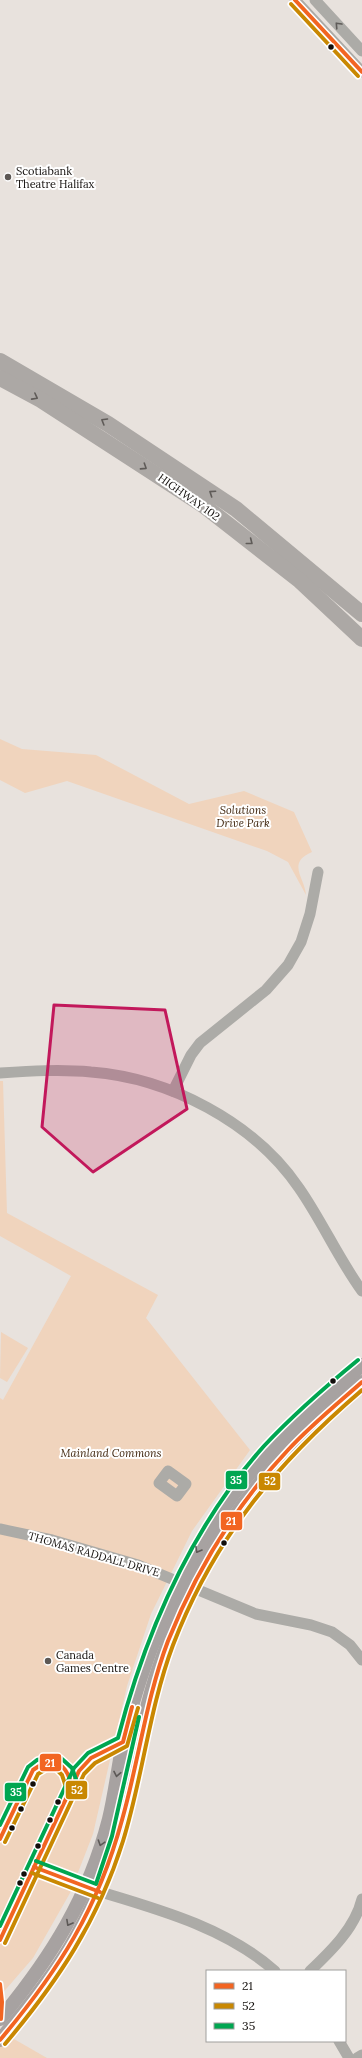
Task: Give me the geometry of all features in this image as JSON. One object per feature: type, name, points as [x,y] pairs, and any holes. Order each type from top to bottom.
[{"type":"highway","name":"HIGHWAY 102","points":[[0,361],[108,424],[236,509],[362,614]]},
{"type":"highway","name":"HIGHWAY 102","points":[[0,378],[41,400],[203,505],[299,580],[362,640]]},
{"type":"highway","points":[[236,509],[362,606]]},
{"type":"main road","points":[[0,2040],[33,2002],[63,1961],[82,1928],[93,1890],[109,1819],[130,1715],[150,1652],[186,1584],[214,1522],[239,1487],[268,1452],[310,1409],[362,1365]]},
{"type":"main road","points":[[186,1584],[278,1461],[304,1434],[362,1382]]},
{"type":"main road","points":[[0,2019],[39,1971],[93,1890]]},
{"type":"street","points":[[296,0],[362,72]]},
{"type":"street","points":[[314,0],[362,51]]},
{"type":"street","points":[[173,1091],[191,1054],[200,1043],[266,990],[288,965],[302,942],[310,914],[318,872]]},
{"type":"street","points":[[0,1073],[62,1070],[128,1077],[173,1091],[202,1105],[227,1120],[263,1148],[298,1186],[314,1210],[339,1258],[362,1291]]},
{"type":"street","name":"THOMAS RADDALL DRIVE","points":[[0,1529],[52,1540],[138,1565],[256,1614],[311,1625],[332,1632],[350,1645],[362,1660]]},
{"type":"street","points":[[93,1890],[175,1915],[209,1930],[251,1953],[274,1970]]},
{"type":"street","points":[[311,1970],[338,1942],[348,1929],[356,1915],[362,1899]]},
{"type":"street","points":[[340,2042],[350,2058]]},
{"type":"street","points":[[357,2058],[362,2055]]},
{"type":"highlighted area","points":[[54,1005],[165,1010],[187,1109],[93,1172],[42,1127]]},
{"type":"green space","name":"Solutions Drive Park","points":[[0,739],[22,749],[96,755],[189,804],[244,791],[294,812],[312,852],[304,856],[298,866],[306,895],[288,862],[267,851],[67,781],[25,793],[0,780]]},
{"type":"green space","name":"Mainland Commons","points":[[0,1081],[3,1081],[7,1213],[158,1295],[146,1318],[250,1450],[192,1531],[151,1614],[127,1686],[93,1834],[70,1893],[33,1958],[0,1996],[0,1398],[3,1400],[71,1276],[0,1236]]},
{"type":"green space","points":[[1,1332],[28,1348],[7,1382],[0,1378]]},
{"type":"green space","points":[[0,2031],[47,2058],[0,2058]]},
{"type":"transit line","name":"21","points":[[295,0],[362,72]]},
{"type":"transit line","name":"52","points":[[291,4],[358,76]]},
{"type":"transit line","name":"35","points":[[0,1926],[74,1768],[88,1753],[118,1738],[129,1698],[157,1620],[174,1583],[214,1512],[238,1478],[264,1446],[286,1423],[333,1380],[358,1360]]},
{"type":"transit line","name":"21","points":[[0,2040],[41,1989],[58,1963],[74,1937],[101,1882],[122,1820],[148,1707],[160,1663],[191,1589],[219,1540],[251,1493],[269,1471],[306,1432],[362,1382]]},
{"type":"transit line","name":"52","points":[[5,2044],[42,1997],[74,1949],[89,1924],[113,1870],[130,1817],[152,1718],[165,1669],[189,1606],[208,1570],[228,1537],[251,1505],[276,1475],[302,1446],[362,1390]]},
{"type":"transit line","name":"21","points":[[0,1940],[79,1771],[91,1758],[123,1742],[132,1707]]},
{"type":"transit line","name":"52","points":[[5,1943],[84,1774],[95,1763],[127,1746],[138,1708]]},
{"type":"transit line","name":"35","points":[[36,1861],[96,1884],[112,1836],[139,1717]]},
{"type":"transit line","name":"35","points":[[0,1825],[28,1767],[37,1760],[52,1756],[61,1758],[72,1768],[78,1785]]},
{"type":"transit line","name":"21","points":[[0,1839],[33,1770],[40,1765],[47,1763],[53,1762],[58,1764],[63,1767],[72,1786]]},
{"type":"transit line","name":"52","points":[[5,1842],[38,1774],[48,1768],[56,1769],[62,1775],[66,1787]]},
{"type":"transit line","name":"21","points":[[34,1867],[100,1892]]},
{"type":"transit line","name":"52","points":[[32,1873],[98,1898]]},
{"type":"transit line","name":"21","points":[[0,1984],[2,2002],[1,2019]]},
{"type":"place","name":"Scotiabank Theatre Halifax","points":[[8,177]]},
{"type":"place","name":"Canada Games Centre","points":[[48,1661]]}]
